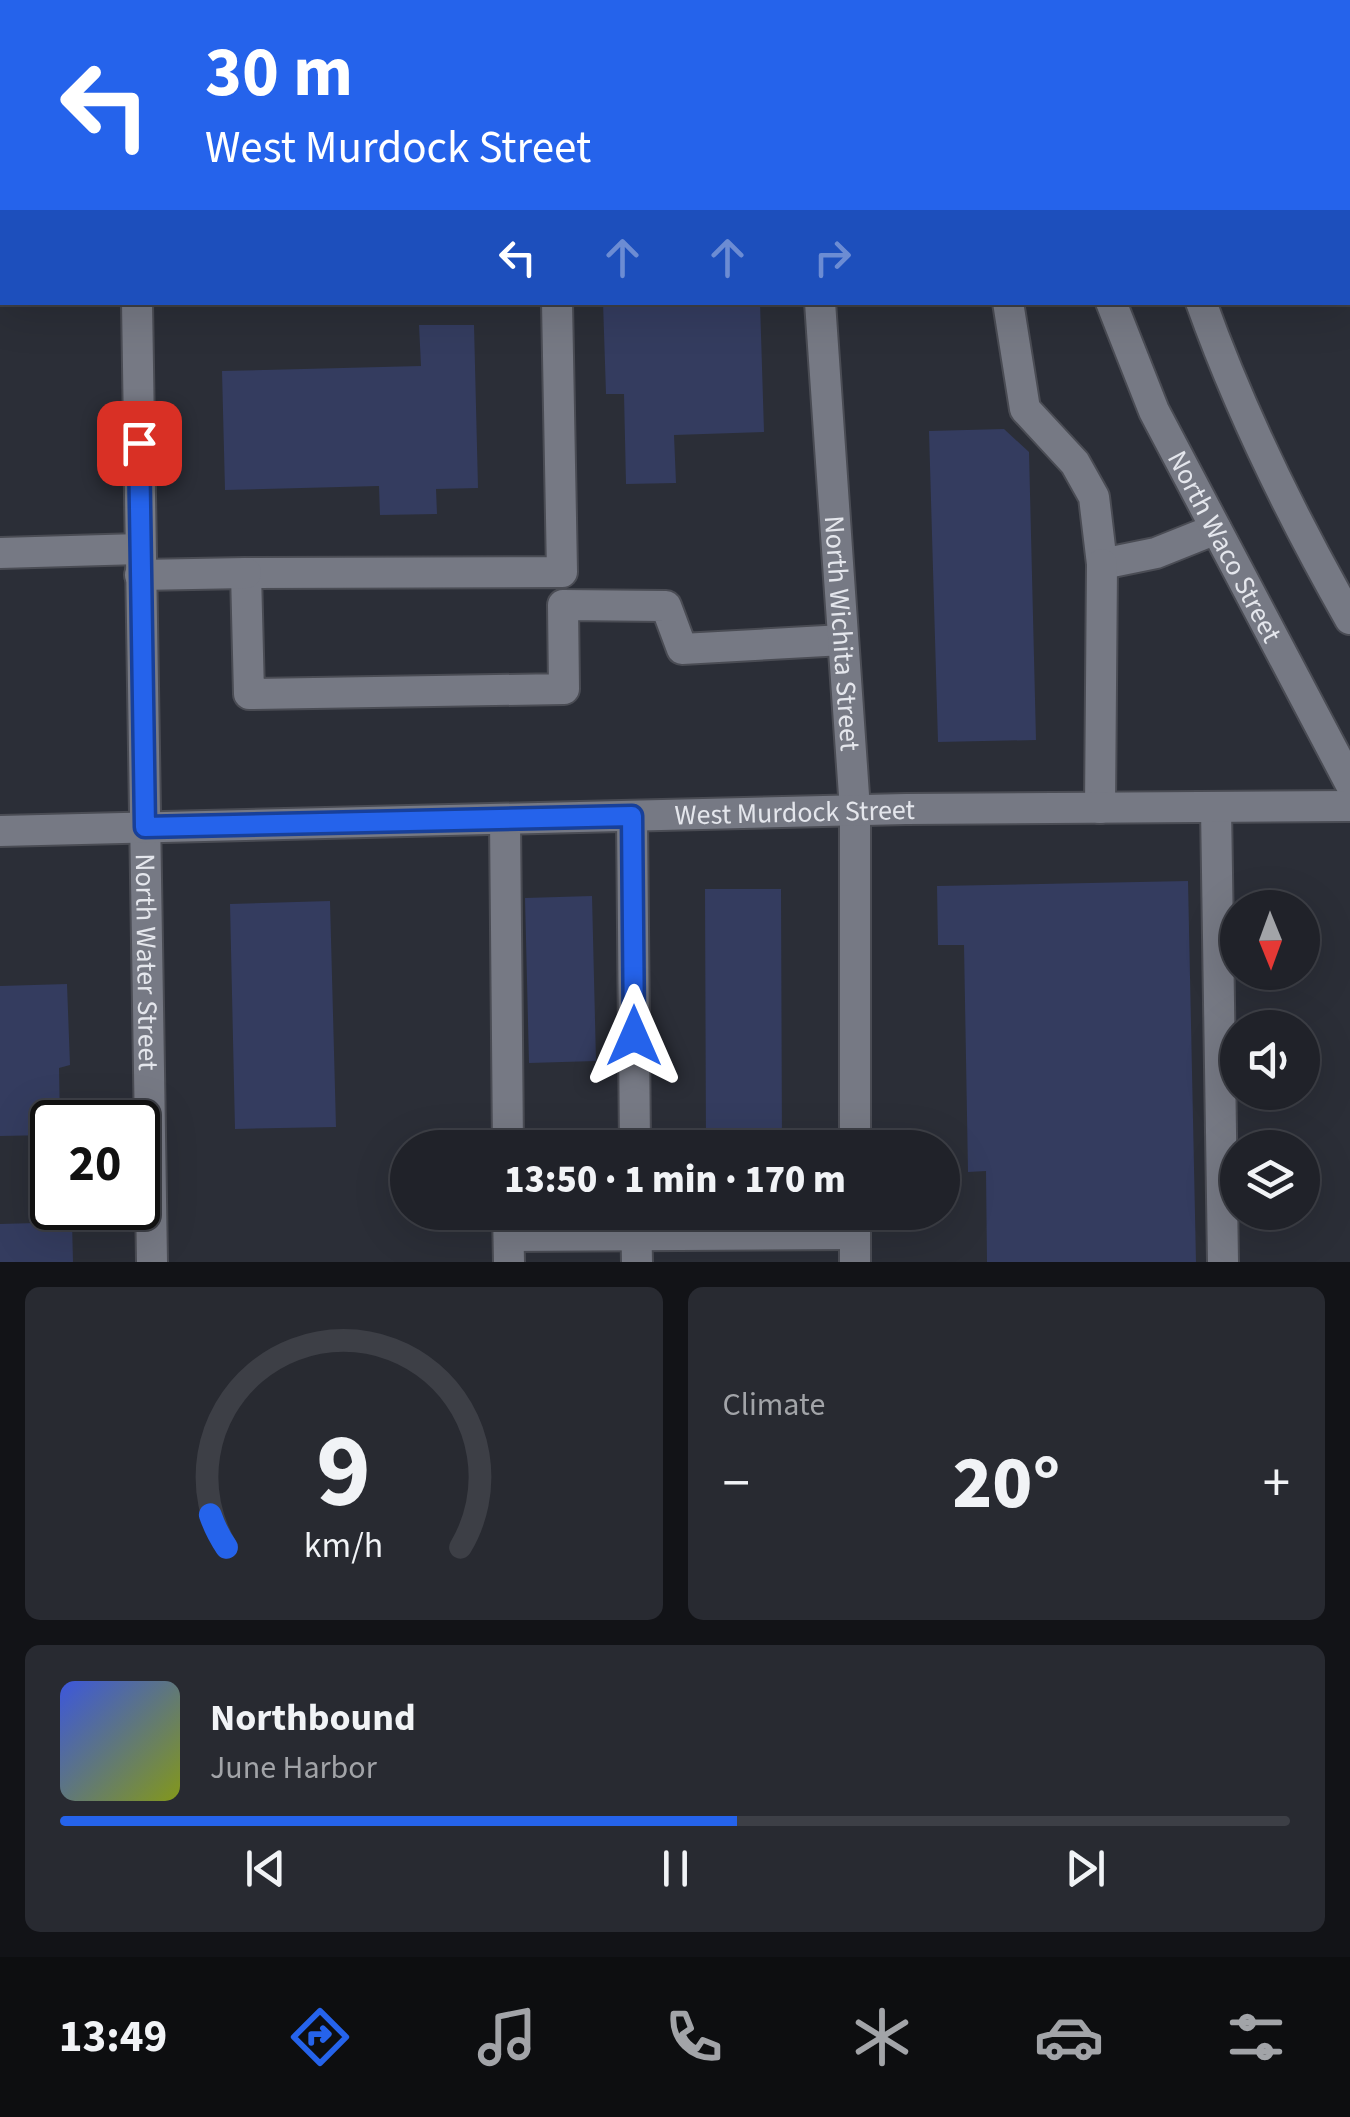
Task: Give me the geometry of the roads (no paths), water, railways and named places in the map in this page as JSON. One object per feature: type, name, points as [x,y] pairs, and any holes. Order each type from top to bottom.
[{"type":"street","name":"North Water Street","points":[[138,305],[152,1262]]},
{"type":"street","points":[[246,573],[250,694],[564,688],[557,305]]},
{"type":"street","name":"North Wichita Street","points":[[820,305],[855,810],[855,1130]]},
{"type":"street","points":[[1008,305],[1024,409],[1074,462],[1094,497],[1102,564],[1100,808]]},
{"type":"street","name":"North Waco Street","points":[[1112,305],[1154,411],[1350,783]]},
{"type":"street","points":[[1202,305],[1225,370],[1290,512],[1350,620]]},
{"type":"street","points":[[1102,564],[1156,553],[1216,529]]},
{"type":"street","points":[[0,553],[246,573],[562,572]]},
{"type":"street","points":[[563,605],[666,606],[682,649],[843,640]]},
{"type":"street","name":"West Murdock Street","points":[[0,831],[855,810],[1350,806]]},
{"type":"street","points":[[1216,807],[1223,1262]]},
{"type":"street","points":[[632,816],[635,1130]]},
{"type":"street","points":[[505,819],[508,1130]]},
{"type":"street","points":[[509,1237],[855,1236]]}]
